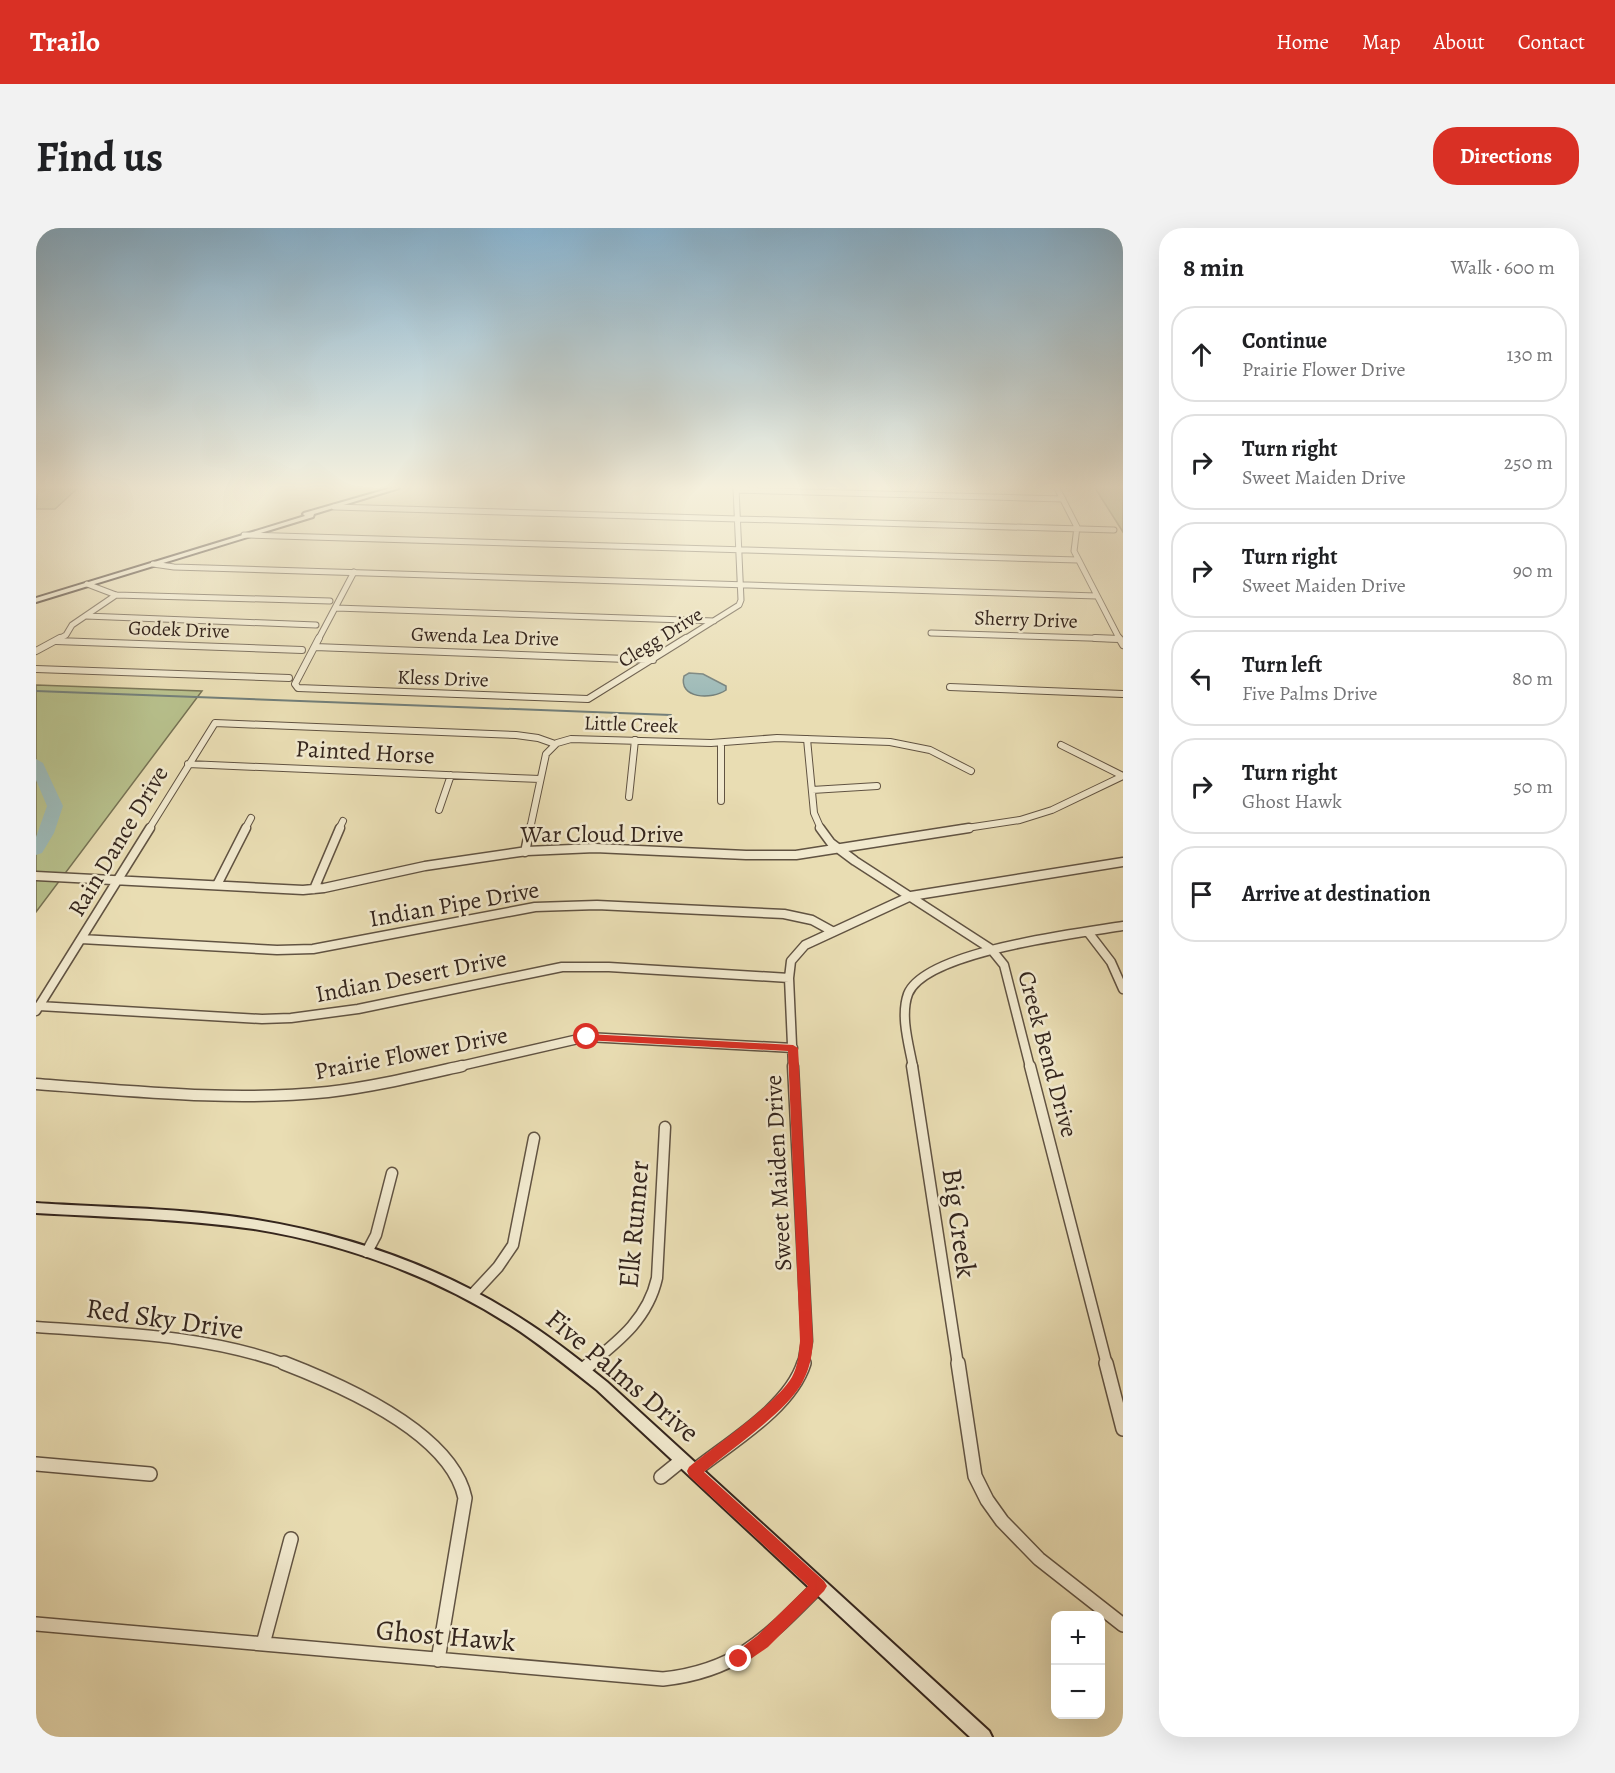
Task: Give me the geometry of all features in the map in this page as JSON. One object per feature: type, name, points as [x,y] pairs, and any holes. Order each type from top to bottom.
[{"type":"street","points":[[36,600],[171,558]]},
{"type":"street","name":"Clegg Drive","points":[[588,699],[739,605],[741,600],[738,558]]},
{"type":"street","points":[[1024,558],[1078,560],[1121,642]]},
{"type":"street","points":[[153,564],[174,567],[1097,596]]},
{"type":"street","points":[[315,646],[354,572]]},
{"type":"street","points":[[87,584],[116,595],[330,602]]},
{"type":"street","name":"Godek Drive","points":[[36,651],[66,635],[72,625],[116,595]]},
{"type":"street","points":[[336,608],[715,621]]},
{"type":"street","points":[[86,616],[316,625]]},
{"type":"street","name":"Sherry Drive","points":[[932,633],[1121,642]]},
{"type":"street","name":"Godek Drive","points":[[56,641],[302,650]]},
{"type":"street","name":"Gwenda Lea Drive","points":[[315,646],[653,660]]},
{"type":"street","name":"Kless Drive","points":[[315,646],[295,684],[298,688],[588,699]]},
{"type":"street","points":[[36,669],[289,678]]},
{"type":"street","points":[[950,687],[1123,694]]},
{"type":"street","name":"Little Creek","points":[[214,723],[516,735],[538,738],[555,744],[581,738],[721,743],[766,738],[906,744],[937,753],[971,771]]},
{"type":"street","name":"Rain Dance Drive","points":[[38,1008],[214,723]]},
{"type":"street","name":"Creek Bend Drive","points":[[807,739],[814,813],[819,826],[837,849],[991,949],[1006,971],[1118,1418],[1123,1429]]},
{"type":"street","points":[[629,798],[635,740]]},
{"type":"street","points":[[721,743],[721,801]]},
{"type":"street","points":[[525,852],[548,750],[555,744]]},
{"type":"street","points":[[1060,745],[1123,776]]},
{"type":"street","name":"Painted Horse","points":[[189,764],[540,779]]},
{"type":"street","points":[[439,810],[451,775]]},
{"type":"street","name":"War Cloud Drive","points":[[36,876],[314,889],[463,860],[525,852],[595,848],[778,856],[837,849],[1035,817],[1123,776]]},
{"type":"street","points":[[812,790],[877,786]]},
{"type":"street","points":[[216,885],[251,818]]},
{"type":"street","points":[[314,889],[343,821]]},
{"type":"street","name":"Sweet Maiden Drive","points":[[694,1471],[785,1397],[797,1380],[805,1361],[807,1341],[789,978],[794,955],[805,945],[832,931],[911,896],[1123,862]]},
{"type":"street","name":"Indian Pipe Drive","points":[[81,939],[277,950],[314,949],[535,907],[580,905],[784,914],[812,921],[832,931]]},
{"type":"street","name":"Big Creek","points":[[1123,926],[991,949],[966,956],[925,977],[910,989],[905,1017],[972,1465],[987,1500],[1012,1535],[1123,1625]]},
{"type":"street","points":[[1088,932],[1111,962],[1123,989]]},
{"type":"street","name":"Indian Desert Drive","points":[[38,1008],[262,1019],[291,1018],[358,1009],[562,968],[609,968],[789,978]]},
{"type":"street","name":"Prairie Flower Drive","points":[[36,1084],[272,1095],[328,1092],[367,1086],[587,1037],[793,1048]]},
{"type":"street","name":"Elk Runner","points":[[584,1370],[639,1321],[654,1296],[657,1278],[665,1127]]},
{"type":"street","points":[[472,1295],[498,1267],[513,1245],[534,1138]]},
{"type":"street","points":[[367,1252],[376,1235],[392,1173]]},
{"type":"street","name":"Five Palms Drive","points":[[36,1208],[258,1225],[331,1241],[367,1252],[472,1295],[552,1345],[584,1370],[983,1737]]},
{"type":"street","name":"Red Sky Drive","points":[[36,1327],[187,1340],[236,1349],[283,1363],[357,1395],[401,1422],[445,1456],[462,1481],[465,1498],[438,1660]]},
{"type":"street","points":[[662,1477],[682,1460]]},
{"type":"street","points":[[36,1464],[150,1474]]},
{"type":"street","points":[[263,1644],[291,1539]]},
{"type":"street","name":"Ghost Hawk","points":[[36,1624],[663,1679],[695,1676],[725,1667],[751,1651],[819,1586]]},
{"type":"green space","points":[[36,685],[202,691],[36,912]]},
{"type":"water","points":[[689,673],[703,674],[726,686],[726,690],[705,696],[691,693],[684,684],[684,676]]},
{"type":"waterway","points":[[36,691],[671,715]]},
{"type":"waterway","points":[[36,763],[55,806],[46,833],[36,850]]},
{"type":"route","points":[[587,1037],[793,1048],[807,1341],[805,1361],[792,1389],[777,1405],[694,1471],[819,1586],[763,1641],[739,1659]]}]
